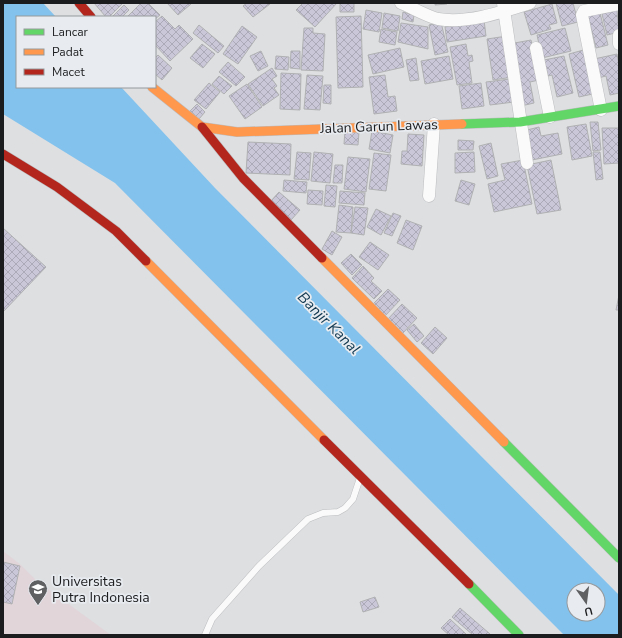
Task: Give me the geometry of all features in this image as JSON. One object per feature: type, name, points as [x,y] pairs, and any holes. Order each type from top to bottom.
[{"type":"street","points":[[79,3],[90,16]]},
{"type":"street","points":[[401,3],[437,18],[449,20],[467,19],[504,7],[530,3]]},
{"type":"street","points":[[601,110],[582,15],[584,11],[619,4]]},
{"type":"street","points":[[504,7],[527,163]]},
{"type":"street","points":[[619,36],[619,44]]},
{"type":"street","points":[[536,48],[550,117]]},
{"type":"street","points":[[153,88],[202,127],[243,178],[619,558]]},
{"type":"street","name":"Jalan Garun Lawas","points":[[202,127],[237,132],[520,122],[619,106]]},
{"type":"street","points":[[429,196],[434,124]]},
{"type":"street","points":[[3,154],[57,187],[116,231],[519,635]]},
{"type":"lane","points":[[205,635],[212,619],[259,566],[308,519],[323,513],[338,512],[345,508],[353,499],[361,475]]},
{"type":"shaded area","name":"Universitas Putra Indonesia","points":[[3,551],[21,565],[37,581],[111,635],[3,635]]},
{"type":"water","name":"Banjir Kanal","points":[[3,3],[43,3],[55,16],[16,16],[16,88],[122,88],[215,188],[619,595],[619,635],[564,635],[115,183],[3,114]]},
{"type":"building","points":[[94,3],[123,3],[110,16],[105,16]]},
{"type":"building","points":[[141,3],[148,3],[160,15],[156,18],[156,16],[128,16]]},
{"type":"building","points":[[167,3],[190,3],[191,4],[178,15]]},
{"type":"building","points":[[247,3],[270,4],[253,17],[243,6]]},
{"type":"building","points":[[303,3],[337,3],[315,27],[296,10]]},
{"type":"building","points":[[340,3],[354,3],[354,12],[340,12]]},
{"type":"building","points":[[435,3],[447,3],[447,4],[435,5]]},
{"type":"building","points":[[556,3],[573,3],[578,22],[562,26]]},
{"type":"building","points":[[552,4],[557,23],[549,25],[551,29],[531,35],[524,12]]},
{"type":"building","points":[[124,5],[129,10],[123,16],[113,16]]},
{"type":"building","points":[[366,10],[382,13],[379,32],[363,29]]},
{"type":"building","points":[[617,10],[619,32],[607,35],[602,14]]},
{"type":"building","points":[[403,12],[414,15],[413,22],[402,19]]},
{"type":"building","points":[[384,13],[400,16],[398,31],[382,28]]},
{"type":"building","points":[[600,13],[608,45],[596,48],[588,16]]},
{"type":"building","points":[[162,16],[175,29],[179,25],[193,39],[170,61],[156,46],[156,21]]},
{"type":"building","points":[[361,16],[363,87],[338,88],[336,17]]},
{"type":"building","points":[[484,20],[486,36],[447,42],[445,27]]},
{"type":"building","points":[[441,22],[448,52],[435,55],[429,25]]},
{"type":"building","points":[[401,23],[428,27],[428,49],[398,42]]},
{"type":"building","points":[[199,25],[224,46],[218,53],[193,33]]},
{"type":"building","points":[[242,26],[257,37],[238,64],[223,54]]},
{"type":"building","points":[[304,28],[313,28],[313,33],[325,34],[323,71],[301,70]]},
{"type":"building","points":[[565,28],[571,51],[542,58],[537,35]]},
{"type":"building","points":[[381,29],[397,32],[395,45],[379,42]]},
{"type":"building","points":[[507,36],[513,77],[493,80],[487,39]]},
{"type":"building","points":[[531,40],[539,80],[530,82],[534,103],[521,106],[509,44]]},
{"type":"building","points":[[202,44],[215,54],[203,68],[190,58]]},
{"type":"building","points":[[466,44],[468,56],[472,55],[473,61],[469,62],[472,83],[457,85],[450,47]]},
{"type":"building","points":[[400,48],[404,67],[373,74],[368,55]]},
{"type":"building","points":[[587,49],[597,93],[579,97],[569,54]]},
{"type":"building","points":[[261,51],[268,66],[258,71],[250,56]]},
{"type":"building","points":[[291,51],[300,51],[300,69],[290,68]]},
{"type":"building","points":[[617,54],[619,65],[619,93],[610,95],[606,76],[598,78],[594,59]]},
{"type":"building","points":[[158,55],[172,68],[162,80],[156,75],[156,57]]},
{"type":"building","points":[[276,56],[289,57],[288,70],[275,69]]},
{"type":"building","points":[[449,56],[453,79],[425,84],[421,61]]},
{"type":"building","points":[[564,56],[573,93],[557,97],[552,75],[548,76],[544,60]]},
{"type":"building","points":[[416,58],[419,80],[410,81],[406,60]]},
{"type":"building","points":[[228,62],[245,77],[236,86],[219,72]]},
{"type":"building","points":[[272,68],[277,76],[272,79],[277,86],[274,88],[279,95],[263,106],[248,84]]},
{"type":"building","points":[[281,73],[301,74],[300,110],[280,109]]},
{"type":"building","points":[[307,75],[323,76],[320,110],[304,109]]},
{"type":"building","points":[[385,75],[388,97],[395,96],[397,111],[374,114],[369,77]]},
{"type":"building","points":[[219,76],[232,86],[224,94],[212,84]]},
{"type":"building","points":[[510,79],[514,102],[490,105],[486,82]]},
{"type":"building","points":[[209,83],[220,92],[206,109],[194,100]]},
{"type":"building","points":[[481,83],[484,106],[462,109],[459,86]]},
{"type":"building","points":[[247,84],[262,107],[245,119],[229,96]]},
{"type":"building","points":[[324,85],[331,85],[331,104],[323,103]]},
{"type":"building","points":[[197,104],[205,112],[199,119],[190,111]]},
{"type":"building","points":[[590,122],[598,122],[601,150],[593,151]]},
{"type":"building","points":[[586,124],[592,156],[572,160],[567,127]]},
{"type":"building","points":[[539,127],[541,136],[558,133],[562,154],[532,160],[527,130]]},
{"type":"building","points":[[602,128],[619,128],[619,163],[604,164]]},
{"type":"building","points":[[345,131],[359,132],[358,145],[344,144]]},
{"type":"building","points":[[372,131],[393,135],[390,153],[369,149]]},
{"type":"building","points":[[408,134],[424,135],[422,166],[401,164],[402,151],[407,151]]},
{"type":"building","points":[[458,140],[474,141],[473,150],[458,150]]},
{"type":"building","points":[[248,142],[291,144],[290,175],[246,173]]},
{"type":"building","points":[[491,143],[498,176],[487,179],[479,146]]},
{"type":"building","points":[[297,152],[311,153],[309,180],[294,179]]},
{"type":"building","points":[[314,152],[333,154],[330,183],[311,181]]},
{"type":"building","points":[[474,152],[475,172],[455,173],[455,153]]},
{"type":"building","points":[[593,152],[600,152],[603,179],[596,180]]},
{"type":"building","points":[[374,153],[391,155],[386,191],[369,189]]},
{"type":"building","points":[[348,157],[370,159],[366,192],[344,189]]},
{"type":"building","points":[[523,160],[532,204],[494,212],[488,184],[505,180],[501,164]]},
{"type":"building","points":[[551,160],[561,210],[537,214],[527,165]]},
{"type":"building","points":[[335,165],[343,165],[342,183],[333,183]]},
{"type":"building","points":[[284,180],[307,182],[306,193],[283,191]]},
{"type":"building","points":[[461,180],[475,184],[469,205],[455,201]]},
{"type":"building","points":[[326,185],[337,186],[335,207],[324,206]]},
{"type":"building","points":[[308,190],[323,191],[322,205],[307,204]]},
{"type":"building","points":[[340,191],[365,193],[364,205],[339,203]]},
{"type":"building","points":[[279,192],[300,210],[291,220],[270,202]]},
{"type":"building","points":[[339,205],[353,207],[351,233],[336,232]]},
{"type":"building","points":[[355,207],[368,208],[364,235],[351,233]]},
{"type":"building","points":[[376,209],[391,216],[381,235],[367,227]]},
{"type":"building","points":[[393,213],[401,216],[392,236],[384,233]]},
{"type":"building","points":[[406,220],[422,226],[413,250],[397,243]]},
{"type":"building","points":[[3,228],[46,267],[3,312]]},
{"type":"building","points":[[332,231],[342,237],[332,255],[322,249]]},
{"type":"building","points":[[370,242],[389,255],[378,270],[359,257]]},
{"type":"building","points":[[351,254],[362,265],[352,275],[341,263]]},
{"type":"building","points":[[363,266],[374,278],[371,281],[382,291],[374,299],[352,278]]},
{"type":"building","points":[[388,289],[400,300],[385,316],[373,304]]},
{"type":"building","points":[[619,295],[619,310],[616,310]]},
{"type":"building","points":[[402,304],[417,318],[402,334],[387,320]]},
{"type":"building","points":[[414,324],[424,336],[417,342],[407,330]]},
{"type":"building","points":[[435,327],[447,338],[433,354],[421,343]]},
{"type":"building","points":[[3,562],[20,566],[12,604],[3,602]]},
{"type":"building","points":[[375,597],[379,607],[363,612],[360,602]]},
{"type":"building","points":[[460,608],[490,635],[473,635],[452,617]]},
{"type":"building","points":[[450,619],[467,635],[449,635],[441,628]]},
{"type":"traffic: fast","points":[[462,124],[520,122],[619,106]]},
{"type":"traffic: fast","points":[[504,442],[619,558]]},
{"type":"traffic: fast","points":[[469,584],[519,635]]},
{"type":"traffic: slow","points":[[153,88],[202,127],[237,132],[462,124]]},
{"type":"traffic: slow","points":[[322,258],[504,442]]},
{"type":"traffic: slow","points":[[146,261],[324,440]]},
{"type":"traffic: jam","points":[[79,3],[90,16]]},
{"type":"traffic: jam","points":[[202,127],[243,178],[322,258]]},
{"type":"traffic: jam","points":[[3,154],[57,187],[116,231],[146,261]]},
{"type":"traffic: jam","points":[[324,440],[469,584]]},
{"type":"place","name":"Universitas Putra Indonesia","points":[[38,606]]}]
